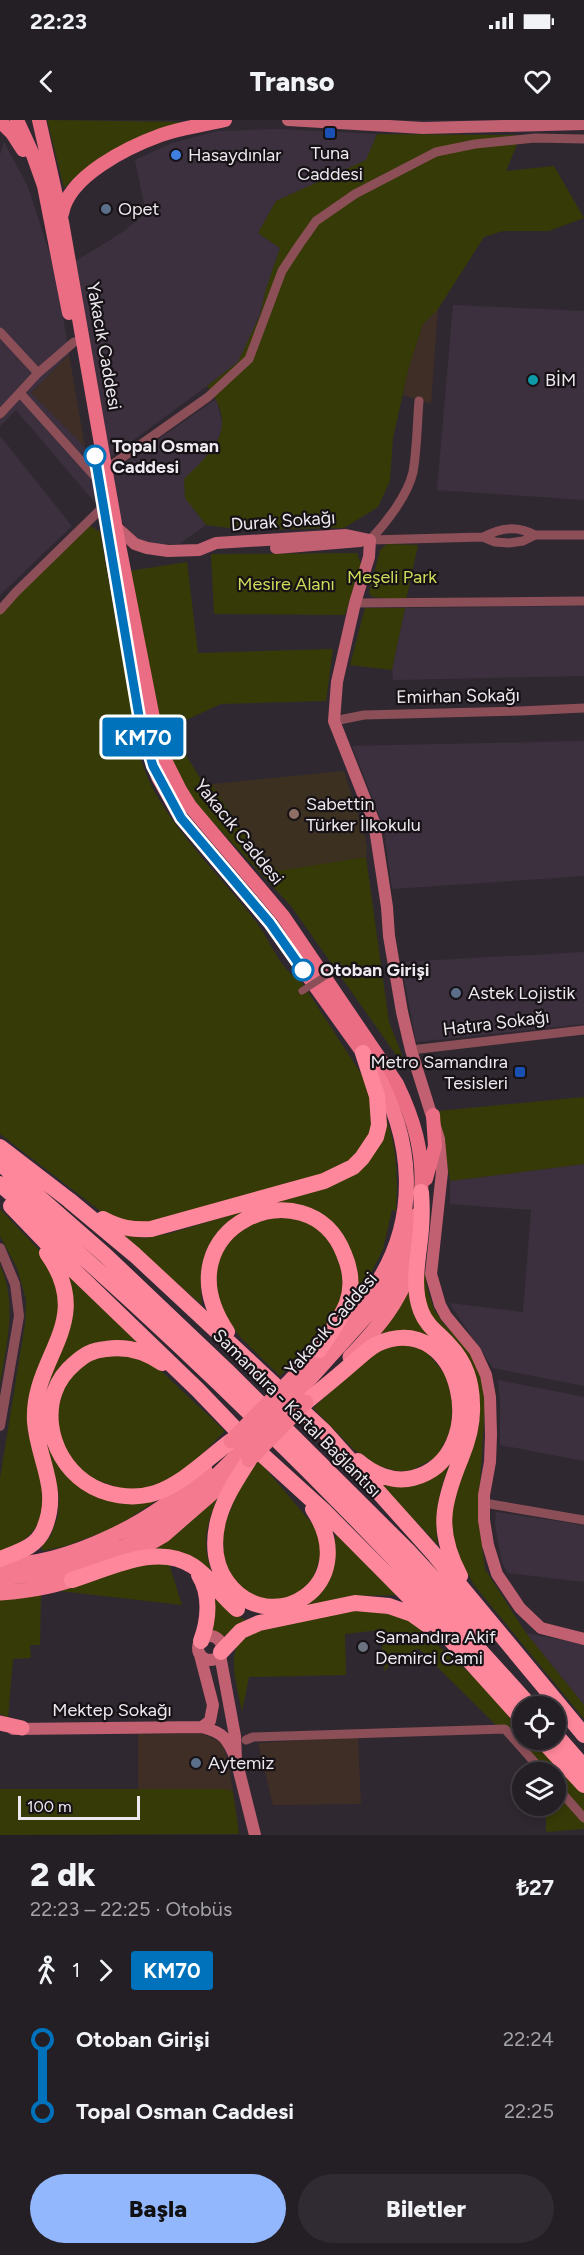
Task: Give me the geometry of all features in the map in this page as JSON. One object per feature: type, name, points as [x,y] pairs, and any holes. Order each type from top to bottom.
[{"type":"highway","points":[[69,1200],[119,1228],[151,1229],[339,1175],[353,1167],[362,1158],[376,1137],[379,1125],[377,1096],[363,1053]]},
{"type":"highway","name":"Yakacık Caddesi","points":[[297,1393],[319,1350],[358,1309],[375,1287],[389,1261],[399,1231],[406,1193],[406,1157],[401,1130],[387,1094],[363,1053]]},
{"type":"highway","points":[[0,1147],[135,1254],[247,1359],[324,1431],[367,1469],[384,1477],[403,1480],[422,1475],[436,1467],[446,1458],[456,1438],[459,1424],[458,1389],[448,1363],[439,1351],[426,1343],[412,1339],[390,1339],[374,1345],[297,1393],[240,1451],[205,1501],[164,1535],[133,1555],[72,1580]]},
{"type":"highway","name":"Samandıra - Kartal Bağlantısı","points":[[0,1163],[105,1255],[226,1370],[408,1551],[541,1696]]},
{"type":"highway","name":"Samandıra - Kartal Bağlantısı","points":[[0,1184],[73,1247],[237,1400],[421,1587],[521,1696]]},
{"type":"highway","points":[[421,1192],[421,1231],[417,1253],[416,1288],[421,1312],[434,1331],[450,1345],[459,1357],[471,1389],[473,1406],[469,1434],[445,1504],[443,1530],[462,1580],[501,1637]]},
{"type":"highway","name":"Yakacık Caddesi","points":[[297,1393],[386,1294],[403,1262],[415,1225],[421,1192]]},
{"type":"highway","points":[[6,1201],[245,1439],[324,1510],[439,1627],[512,1708]]},
{"type":"highway","points":[[0,1559],[29,1548],[43,1532],[51,1507],[49,1481],[35,1421],[38,1394],[59,1342],[66,1315],[64,1286],[54,1263],[6,1201]]},
{"type":"highway","points":[[247,1359],[225,1330],[212,1305],[207,1281],[218,1245],[230,1231],[247,1218],[272,1210],[309,1215],[320,1221],[340,1242],[345,1255],[351,1281],[348,1302],[319,1350]]},
{"type":"highway","points":[[0,1578],[63,1569],[124,1547],[176,1513],[207,1485],[297,1393],[383,1321],[397,1301],[417,1253]]},
{"type":"highway","points":[[198,1390],[157,1359],[137,1349],[95,1350],[84,1355],[59,1378],[50,1405],[54,1440],[64,1458],[85,1482],[103,1491],[137,1496],[156,1492],[240,1451]]},
{"type":"highway","points":[[324,1431],[433,1553],[584,1735]]},
{"type":"highway","points":[[240,1451],[214,1541],[218,1566],[234,1592],[249,1603],[263,1606],[279,1606],[305,1597],[321,1581],[328,1569],[329,1552],[323,1526],[307,1500],[281,1473]]},
{"type":"highway","points":[[0,1565],[65,1554],[132,1526],[168,1502],[199,1476],[240,1451]]},
{"type":"highway","points":[[0,1593],[72,1580],[147,1556],[172,1557],[194,1566],[236,1608],[251,1615],[275,1619]]},
{"type":"highway","points":[[194,1566],[206,1591],[208,1606],[200,1648]]},
{"type":"highway","points":[[220,1653],[241,1631],[275,1619],[355,1603],[390,1606],[412,1614],[434,1629],[463,1655]]},
{"type":"highway","points":[[0,1723],[22,1728]]},
{"type":"highway","points":[[566,1725],[584,1745]]},
{"type":"highway","points":[[566,1747],[584,1767]]},
{"type":"highway","points":[[551,1750],[584,1785]]},
{"type":"main road","points":[[16,120],[37,165],[50,213]]},
{"type":"main road","name":"Yakacık Caddesi","points":[[39,120],[62,222],[103,475],[104,506],[140,722],[147,751],[158,777],[181,818],[270,923],[363,1053]]},
{"type":"main road","points":[[62,222],[66,198],[107,160],[161,135],[225,120]]},
{"type":"main road","points":[[288,120],[484,128],[584,124]]},
{"type":"main road","points":[[382,125],[480,120]]},
{"type":"main road","points":[[0,121],[23,149],[50,213]]},
{"type":"main road","name":"Yakacık Caddesi","points":[[50,213],[74,342],[116,527],[156,733],[164,758],[190,806],[283,916],[390,1071],[408,1107],[417,1132],[422,1164],[421,1192]]},
{"type":"main road","name":"Durak Sokağı","points":[[116,527],[135,544],[147,548],[199,550],[323,545],[370,540]]},
{"type":"main road","points":[[370,540],[369,556],[336,682],[334,721],[374,822],[387,907],[389,936],[411,1050],[439,1139],[442,1172],[432,1274],[440,1305],[446,1316],[475,1351],[486,1375],[490,1397],[491,1435],[484,1503],[488,1545],[497,1574],[520,1608],[541,1628],[584,1638]]},
{"type":"main road","points":[[421,1192],[431,1166],[435,1146],[433,1115]]},
{"type":"main road","points":[[202,1727],[210,1721],[213,1705],[200,1648],[207,1637],[215,1638],[221,1643],[220,1653],[235,1736],[236,1759],[255,1835]]},
{"type":"main road","points":[[200,1648],[210,1660],[220,1653]]},
{"type":"main road","points":[[202,1727],[224,1736],[236,1759]]},
{"type":"main road","name":"Mektep Sokağı","points":[[0,1730],[202,1727]]},
{"type":"street","points":[[20,393],[103,475],[202,402],[249,359],[282,271],[316,221],[354,194],[436,152],[475,144],[536,138],[584,139]]},
{"type":"street","points":[[0,332],[38,373]]},
{"type":"street","points":[[0,414],[38,373],[74,342]]},
{"type":"street","points":[[370,540],[399,502],[412,474],[419,401]]},
{"type":"street","points":[[0,610],[104,506]]},
{"type":"street","name":"Durak Sokağı","points":[[370,540],[483,537],[505,528],[523,529],[535,536]]},
{"type":"street","name":"Durak Sokağı","points":[[483,537],[495,542],[509,543],[535,536],[584,534]]},
{"type":"street","points":[[355,603],[584,601]]},
{"type":"street","name":"Emirhan Sokağı","points":[[334,721],[364,715],[584,708]]},
{"type":"street","points":[[302,991],[339,967]]},
{"type":"street","name":"Hatıra Sokağı","points":[[411,1050],[584,1030]]},
{"type":"street","points":[[0,1248],[15,1284],[19,1316],[0,1426]]},
{"type":"street","points":[[484,1503],[584,1520]]},
{"type":"street","points":[[246,1740],[254,1737],[505,1729],[534,1762]]},
{"type":"street","points":[[566,1798],[584,1818]]},
{"type":"shaded area","points":[[280,129],[377,134],[367,160],[276,201],[258,233],[280,248],[260,315],[238,363],[109,458],[74,262],[123,232],[146,213],[135,160],[172,143],[218,131]]},
{"type":"shaded area","points":[[4,142],[28,187],[56,273],[69,354],[31,393],[85,447],[97,505],[16,410],[0,426],[0,155]]},
{"type":"shaded area","name":"BİM","points":[[453,305],[584,311],[584,500],[437,490]]},
{"type":"shaded area","points":[[438,309],[431,404],[403,395],[409,367],[423,324]]},
{"type":"shaded area","points":[[69,354],[85,447],[31,393]]},
{"type":"shaded area","points":[[216,399],[223,425],[215,447],[204,460],[186,498],[206,525],[179,544],[149,545],[129,533],[120,517],[113,471]]},
{"type":"shaded area","points":[[0,436],[72,526],[0,595]]},
{"type":"shaded area","points":[[584,606],[584,676],[393,680],[392,670],[405,608]]},
{"type":"shaded area","points":[[584,741],[584,876],[392,889],[383,825],[352,746]]},
{"type":"shaded area","name":"Sabettin Türker İlkokulu","points":[[344,771],[365,837],[366,857],[278,872],[241,831],[212,784]]},
{"type":"shaded area","points":[[584,952],[584,1024],[416,1042],[401,962]]},
{"type":"shaded area","points":[[584,1164],[584,1386],[493,1368],[449,1303],[523,1312],[531,1210],[450,1204],[450,1181]]},
{"type":"shaded area","points":[[498,1380],[584,1397],[584,1461],[500,1445]]},
{"type":"shaded area","points":[[496,1512],[584,1525],[584,1582],[508,1573],[502,1563],[495,1524]]},
{"type":"shaded area","points":[[526,1633],[584,1644],[584,1705]]},
{"type":"shaded area","name":"Aytemiz","points":[[138,1734],[203,1734],[222,1743],[228,1761],[233,1791],[225,1789],[138,1789]]},
{"type":"shaded area","points":[[358,1737],[361,1804],[273,1805],[258,1743]]},
{"type":"green space","points":[[47,120],[186,122],[83,171],[64,188]]},
{"type":"green space","points":[[377,134],[521,135],[506,171],[554,166],[584,218],[549,231],[503,231],[484,237],[438,309],[423,324],[409,367],[393,438],[390,481],[378,507],[344,528],[245,530],[206,525],[185,498],[184,479],[213,447],[222,426],[221,414],[207,386],[238,362],[260,315],[280,248],[258,233],[276,201],[366,160]]},
{"type":"green space","points":[[89,525],[100,532],[140,757],[150,784],[188,840],[257,923],[287,970],[301,981],[369,1086],[374,1120],[363,1148],[339,1169],[177,1218],[131,1224],[103,1213],[0,1134],[0,613]]},
{"type":"green space","name":"Meşeli Park","points":[[387,544],[418,545],[406,600],[373,597],[369,593],[380,550]]},
{"type":"green space","name":"Mesire Alanı","points":[[357,553],[361,564],[345,615],[214,614],[211,554]]},
{"type":"green space","points":[[187,562],[198,653],[333,649],[326,701],[221,704],[169,728],[202,781],[212,784],[241,831],[278,871],[366,857],[389,1022],[404,1060],[401,1062],[291,906],[204,813],[178,778],[163,743],[129,571]]},
{"type":"green space","points":[[365,608],[405,608],[392,670],[350,665]]},
{"type":"green space","points":[[584,1097],[584,1164],[450,1181],[438,1111]]},
{"type":"green space","points":[[385,1114],[396,1162],[396,1211],[392,1210],[383,1249],[350,1307],[340,1238],[269,1204],[350,1177]]},
{"type":"green space","points":[[0,1209],[50,1261],[60,1307],[46,1356],[45,1508],[37,1525],[28,1536],[0,1552],[0,1478],[25,1324],[26,1300],[17,1268],[0,1236]]},
{"type":"green space","points":[[244,1211],[220,1230],[206,1250],[201,1275],[202,1305],[120,1234],[144,1238],[171,1233]]},
{"type":"green space","points":[[260,1218],[293,1218],[310,1224],[321,1232],[330,1243],[336,1256],[343,1284],[337,1310],[326,1328],[280,1376],[241,1338],[224,1317],[217,1301],[215,1266],[226,1242]]},
{"type":"green space","points":[[0,1265],[8,1295],[9,1325],[0,1385]]},
{"type":"green space","points":[[420,1272],[425,1273],[434,1309],[443,1323],[467,1348],[480,1371],[486,1391],[478,1513],[485,1569],[526,1633],[584,1705],[584,1719],[474,1585],[457,1555],[447,1527],[452,1498],[477,1432],[426,1313]]},
{"type":"green space","points":[[65,1273],[139,1343],[122,1340],[106,1341],[47,1396],[69,1474],[159,1499],[114,1528],[66,1546],[43,1551],[41,1547],[51,1535],[58,1516],[59,1495],[41,1431]]},
{"type":"green space","points":[[409,1284],[435,1341],[376,1338]]},
{"type":"green space","points":[[402,1344],[425,1350],[446,1375],[453,1405],[450,1432],[437,1457],[412,1470],[399,1472],[376,1465],[353,1449],[313,1408],[375,1351]]},
{"type":"green space","points":[[132,1353],[159,1369],[225,1431],[188,1468],[161,1485],[129,1491],[87,1477],[71,1461],[56,1427],[58,1395],[77,1367],[92,1357]]},
{"type":"green space","points":[[259,1461],[315,1527],[322,1551],[313,1579],[295,1596],[268,1601],[244,1592],[225,1567],[222,1530],[245,1475]]},
{"type":"green space","points":[[449,1466],[438,1505],[436,1525],[438,1545],[380,1484],[417,1483],[431,1478]]},
{"type":"green space","points":[[218,1497],[209,1521],[206,1542],[209,1562],[217,1586],[150,1550]]},
{"type":"green space","points":[[336,1534],[398,1595],[350,1596],[287,1612],[305,1604],[333,1547]]},
{"type":"green space","points":[[168,1561],[182,1605],[60,1591],[131,1567]]},
{"type":"green space","points":[[41,1593],[40,1645],[30,1645],[31,1658],[13,1659],[8,1718],[0,1714],[0,1600]]},
{"type":"green space","points":[[210,1593],[234,1614],[249,1622],[223,1637],[206,1629]]},
{"type":"green space","points":[[369,1607],[406,1617],[490,1691],[512,1714],[512,1739],[418,1648],[407,1659],[396,1652],[385,1672],[380,1630],[345,1634],[346,1675],[249,1677],[242,1712],[234,1671],[238,1642],[244,1635],[326,1612]]},
{"type":"green space","points":[[525,1750],[547,1750],[558,1762],[539,1762]]},
{"type":"green space","points":[[566,1770],[584,1789],[584,1829],[546,1832],[546,1816],[566,1816]]},
{"type":"green space","points":[[0,1789],[225,1789],[233,1791],[239,1834],[0,1835]]},
{"type":"bus line","name":"KM70","points":[[95,456],[140,722],[153,766],[181,818],[270,923],[303,970]]},
{"type":"place","name":"Tuna Caddesi","points":[[330,133]]},
{"type":"place","name":"Hasaydınlar","points":[[176,155]]},
{"type":"place","name":"Opet","points":[[106,209]]},
{"type":"place","name":"BİM","points":[[533,380]]},
{"type":"place","name":"Topal Osman Caddesi","points":[[95,456]]},
{"type":"place","name":"Sabettin Türker İlkokulu","points":[[294,814]]},
{"type":"place","name":"Otoban Girişi","points":[[303,970]]},
{"type":"place","name":"Astek Lojistik","points":[[456,993]]},
{"type":"place","name":"Metro Samandıra Tesisleri","points":[[520,1072]]},
{"type":"place","name":"Samandıra Akif Demirci Cami","points":[[363,1647]]},
{"type":"place","name":"Aytemiz","points":[[196,1763]]}]
